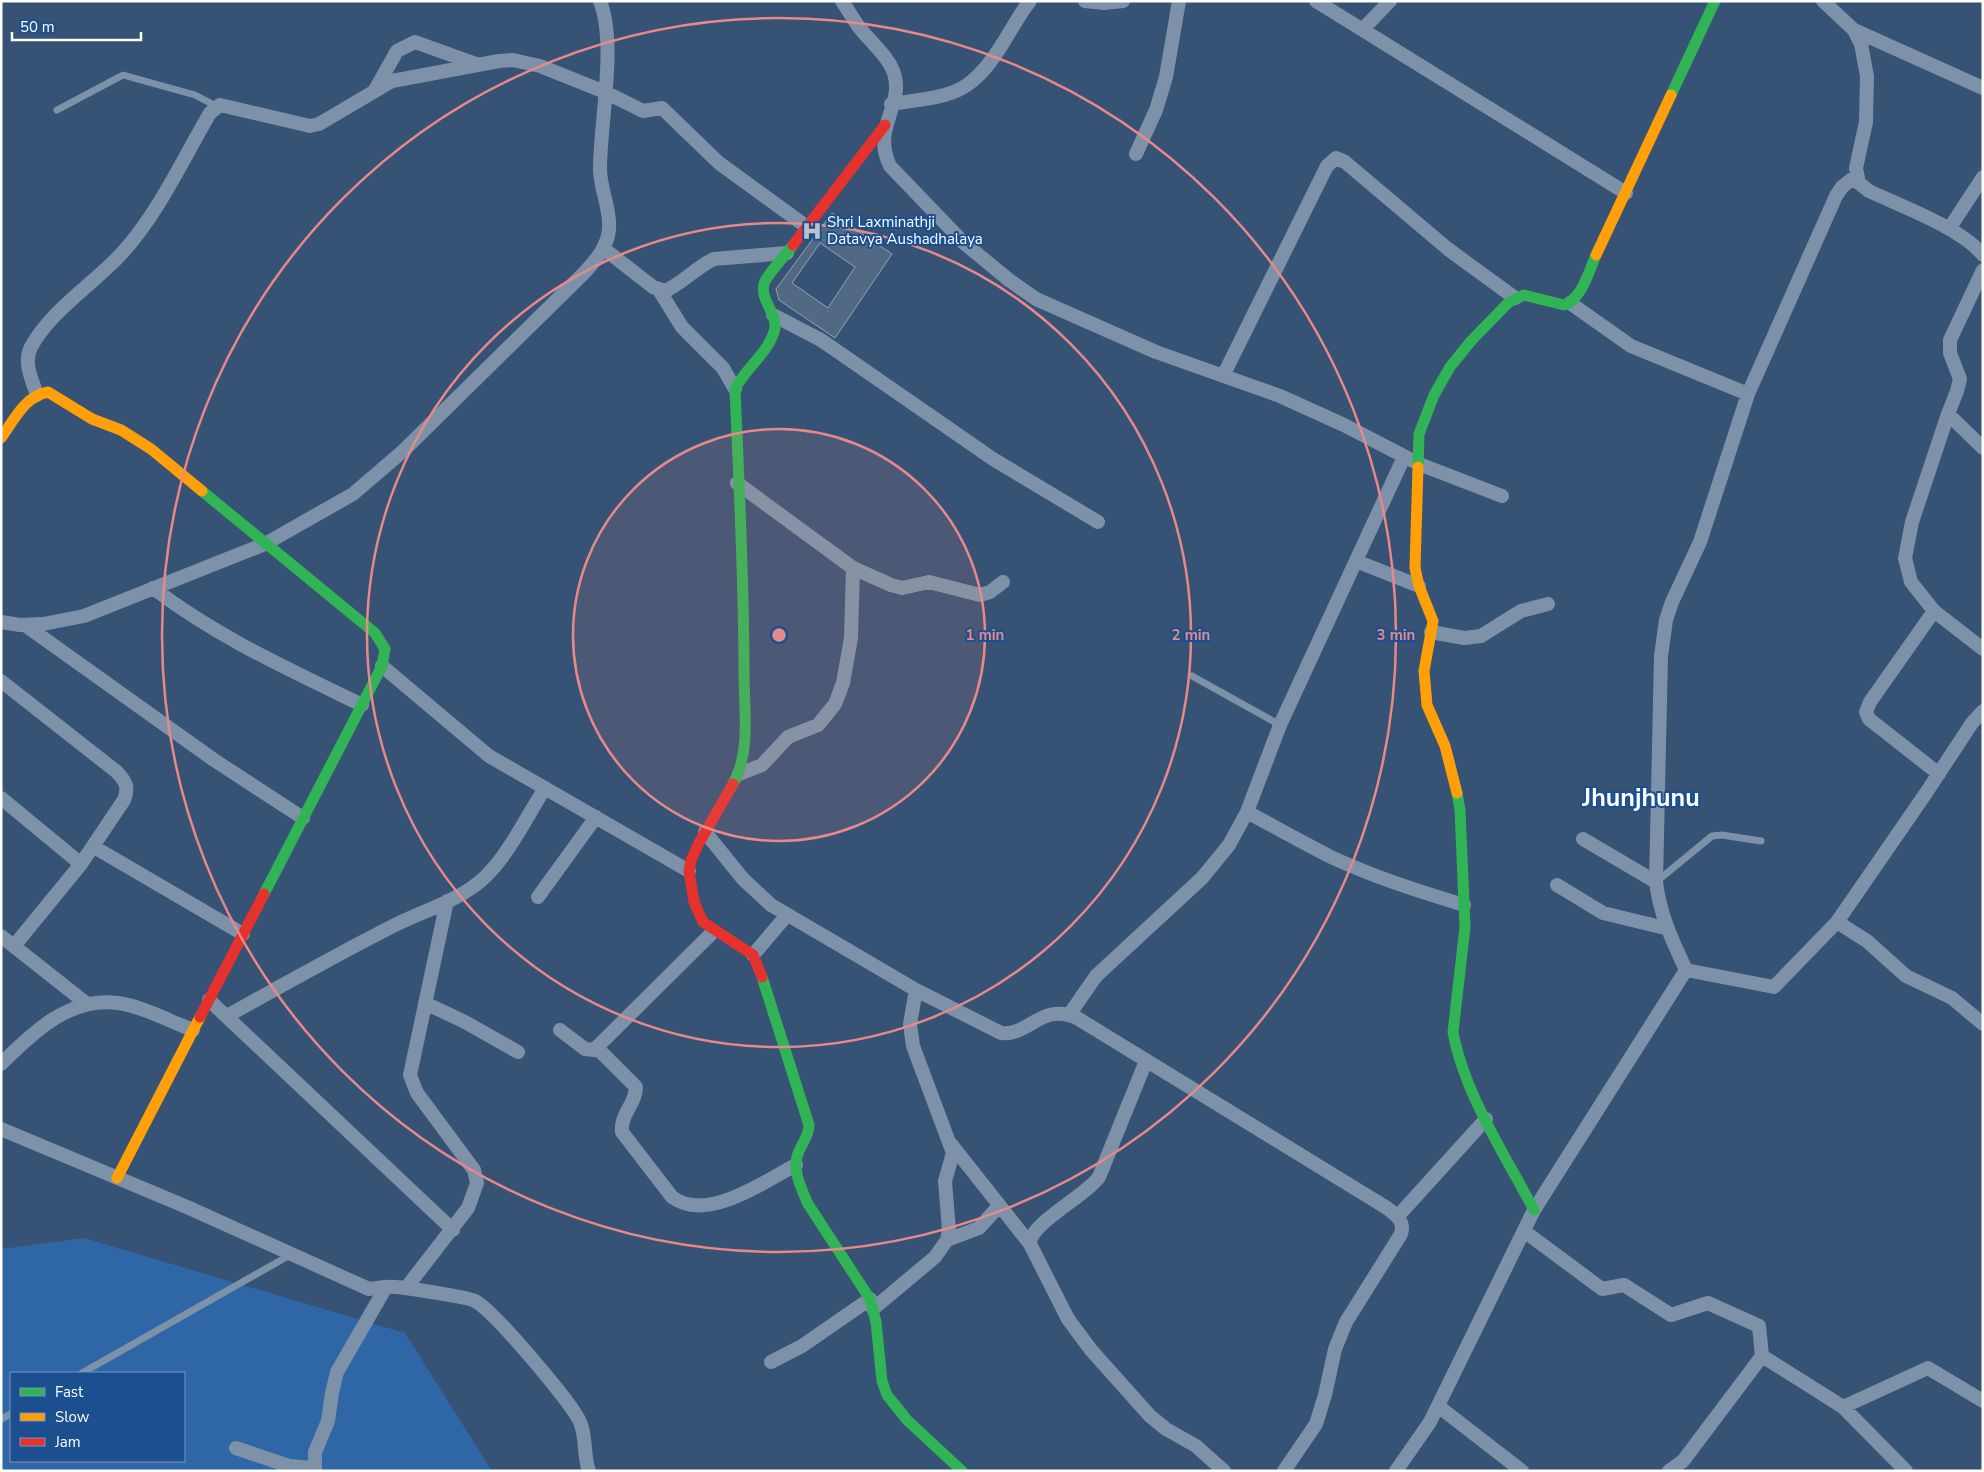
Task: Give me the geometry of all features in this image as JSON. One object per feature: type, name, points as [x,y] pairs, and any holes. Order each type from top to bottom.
[{"type":"street","points":[[1,622],[25,625],[43,624],[84,616],[264,544],[353,494],[377,475],[585,272],[603,248],[610,228],[600,169],[605,92],[606,25],[600,1]]},
{"type":"street","points":[[842,1],[859,28],[892,68],[896,79],[885,124],[884,148],[890,166],[964,243],[1009,280],[1036,299],[1072,316],[1156,352],[1280,396],[1344,425],[1419,464],[1502,496]]},
{"type":"street","points":[[891,104],[946,96],[971,84],[992,61],[1030,1]]},
{"type":"street","points":[[1085,1],[1104,3],[1124,1]]},
{"type":"street","points":[[1136,154],[1156,110],[1166,77],[1179,1]]},
{"type":"street","points":[[1316,1],[1626,193]]},
{"type":"street","points":[[1363,29],[1390,1]]},
{"type":"street","points":[[1570,303],[1583,286],[1714,1]]},
{"type":"street","points":[[1823,1],[1854,30],[1983,88]]},
{"type":"street","points":[[1854,30],[1861,44],[1867,76],[1866,122],[1856,168],[1856,176],[1859,183],[1869,191],[1949,229],[1977,248],[1983,255]]},
{"type":"street","points":[[374,90],[392,58],[408,44],[424,43],[480,65]]},
{"type":"street","points":[[37,395],[27,361],[35,341],[66,304],[123,252],[145,225],[210,113],[216,106],[224,106],[310,126],[326,120],[374,90],[405,77],[499,61],[524,62],[563,74],[643,111],[662,108],[719,163],[807,227]]},
{"type":"street","points":[[885,124],[763,287],[766,301],[776,323],[773,336],[746,367],[735,389],[737,483],[744,616],[745,735],[740,774],[705,832],[691,860],[689,870],[697,912],[703,922],[753,955],[764,980],[809,1125],[809,1134],[796,1158],[802,1189],[808,1204],[871,1304],[882,1381],[887,1395],[907,1420],[958,1470]]},
{"type":"street","points":[[1223,376],[1327,166],[1336,158],[1346,162],[1441,243],[1515,298]]},
{"type":"street","points":[[1686,970],[1666,928],[1658,905],[1656,882],[1661,656],[1666,620],[1703,532],[1748,394],[1836,196],[1842,187],[1856,176]]},
{"type":"street","points":[[1949,229],[1983,177]]},
{"type":"street","points":[[603,248],[659,290],[682,327],[722,368],[735,389]]},
{"type":"street","points":[[659,290],[665,291],[674,287],[705,263],[714,259],[787,253]]},
{"type":"street","points":[[1983,270],[1950,340],[1950,353],[1960,379],[1958,391],[1948,414],[1912,522],[1906,558],[1911,582],[1934,612],[1983,649]]},
{"type":"street","points":[[1534,1210],[1463,1074],[1453,1032],[1465,927],[1460,810],[1455,782],[1445,746],[1427,705],[1424,687],[1424,671],[1433,621],[1419,586],[1415,568],[1419,434],[1434,395],[1450,367],[1470,341],[1515,298],[1524,295],[1556,304],[1570,303],[1631,346],[1748,394]]},
{"type":"street","points":[[773,315],[821,340],[993,459],[1098,522]]},
{"type":"street","points":[[1,438],[37,395],[42,392],[52,393],[92,419],[121,430],[143,442],[264,544],[375,633],[385,649],[382,666],[117,1178]]},
{"type":"street","points":[[1948,414],[1983,448]]},
{"type":"street","points":[[1069,1014],[1096,976],[1202,878],[1229,845],[1247,812],[1280,725],[1404,457]]},
{"type":"street","points":[[737,483],[853,568],[902,588],[929,582],[980,595],[990,592],[1003,582]]},
{"type":"street","points":[[1356,561],[1419,586]]},
{"type":"street","points":[[740,774],[762,765],[788,737],[818,725],[835,704],[843,683],[851,638],[853,568]]},
{"type":"street","points":[[153,588],[185,613],[213,630],[362,705]]},
{"type":"street","points":[[1431,632],[1464,638],[1481,636],[1521,611],[1548,604]]},
{"type":"street","points":[[1934,612],[1870,702],[1866,712],[1869,720],[1939,774]]},
{"type":"street","points":[[25,625],[214,760],[303,818]]},
{"type":"street","points":[[382,666],[482,750],[689,870]]},
{"type":"street","points":[[1,681],[117,772],[127,784],[124,800],[94,847],[14,946]]},
{"type":"street","points":[[1686,970],[1774,987],[1837,922],[1972,723],[1983,711]]},
{"type":"street","points":[[227,1016],[393,926],[447,901],[486,876],[545,788]]},
{"type":"street","points":[[1,798],[81,864]]},
{"type":"street","points":[[1247,812],[1349,864],[1404,887],[1464,905]]},
{"type":"street","points":[[538,897],[596,817]]},
{"type":"street","points":[[705,832],[758,894],[787,915],[916,990],[1001,1033],[1014,1032],[1045,1015],[1069,1014],[1379,1202],[1398,1216],[1403,1228],[1401,1234],[1346,1322],[1335,1349],[1325,1396],[1316,1424],[1284,1471]]},
{"type":"street","points":[[1583,839],[1656,882]]},
{"type":"street","points":[[94,847],[243,934]]},
{"type":"street","points":[[1557,885],[1603,913],[1666,928]]},
{"type":"street","points":[[406,1288],[453,1230],[468,1208],[477,1183],[474,1170],[412,1083],[411,1063],[447,901]]},
{"type":"street","points":[[753,955],[787,915]]},
{"type":"street","points":[[1837,922],[1867,941],[1906,976],[1952,998],[1983,1024]]},
{"type":"street","points":[[560,1030],[588,1050],[597,1048],[714,931]]},
{"type":"street","points":[[1,936],[86,1004]]},
{"type":"street","points":[[1396,1471],[1430,1422],[1534,1210],[1686,970]]},
{"type":"street","points":[[771,1362],[802,1346],[871,1304],[935,1257],[947,1240],[949,1230],[946,1182],[953,1156],[913,1046],[910,1024],[916,990]]},
{"type":"street","points":[[209,1000],[453,1230]]},
{"type":"street","points":[[2,1063],[43,1027],[68,1010],[94,1002],[118,1003],[138,1008],[193,1030]]},
{"type":"street","points":[[425,1003],[465,1022],[518,1052]]},
{"type":"street","points":[[597,1048],[636,1087],[635,1097],[623,1117],[622,1132],[672,1197],[681,1203],[690,1206],[718,1204],[796,1165]]},
{"type":"street","points":[[1030,1244],[1034,1232],[1087,1190],[1099,1177],[1146,1060]]},
{"type":"street","points":[[1398,1216],[1486,1119]]},
{"type":"street","points":[[1,1129],[370,1289],[386,1287],[406,1288],[475,1300],[503,1328],[570,1406],[580,1422],[584,1436],[586,1461],[590,1471]]},
{"type":"street","points":[[949,1142],[1030,1244],[1068,1319],[1091,1350],[1154,1420],[1196,1446],[1224,1471]]},
{"type":"street","points":[[947,1240],[979,1228],[999,1206]]},
{"type":"street","points":[[1524,1231],[1602,1289],[1624,1285],[1671,1315],[1708,1303],[1758,1326],[1762,1356],[1683,1461],[1669,1471]]},
{"type":"street","points":[[236,1448],[289,1466],[315,1469],[314,1452],[328,1421],[337,1372],[386,1287]]},
{"type":"street","points":[[1762,1356],[1843,1407],[1906,1471]]},
{"type":"street","points":[[1843,1407],[1928,1368],[1983,1401]]},
{"type":"street","points":[[1438,1406],[1522,1471]]},
{"type":"lane","points":[[58,110],[123,75],[195,95],[216,106]]},
{"type":"lane","points":[[1192,676],[1280,725]]},
{"type":"lane","points":[[1656,882],[1712,836],[1722,835],[1761,841]]},
{"type":"lane","points":[[84,1372],[291,1254]]},
{"type":"shaded area","points":[[84,1238],[405,1333],[492,1471],[1,1471],[1,1249]]},
{"type":"building","points":[[832,213],[892,254],[835,338],[779,300],[776,289]],"holes":[[[820,243],[855,267],[828,308],[792,283]]]},
{"type":"traffic: fast","points":[[1671,95],[1715,1]]},
{"type":"traffic: fast","points":[[733,784],[739,772],[745,730],[742,566],[735,389],[771,340],[775,325],[763,288],[768,276],[793,245]]},
{"type":"traffic: fast","points":[[1418,467],[1419,434],[1434,395],[1450,367],[1471,341],[1509,302],[1524,295],[1564,305],[1570,302],[1576,297],[1584,284],[1596,255]]},
{"type":"traffic: fast","points":[[202,491],[375,633],[385,649],[382,666],[264,894]]},
{"type":"traffic: fast","points":[[1457,793],[1460,810],[1465,927],[1453,1032],[1458,1055],[1476,1101],[1534,1210]]},
{"type":"traffic: fast","points":[[762,977],[809,1125],[796,1164],[798,1178],[808,1204],[870,1299],[876,1322],[882,1381],[887,1395],[907,1420],[962,1471]]},
{"type":"traffic: slow","points":[[1596,255],[1671,95]]},
{"type":"traffic: slow","points":[[1,438],[26,404],[40,394],[48,392],[92,419],[121,430],[151,449],[202,491]]},
{"type":"traffic: slow","points":[[1418,467],[1415,568],[1419,586],[1433,621],[1424,671],[1427,705],[1445,746],[1457,793]]},
{"type":"traffic: slow","points":[[117,1178],[200,1017]]},
{"type":"traffic: jam","points":[[793,245],[885,125]]},
{"type":"traffic: jam","points":[[733,784],[699,843],[691,860],[689,871],[694,902],[703,922],[753,955],[762,977]]},
{"type":"traffic: jam","points":[[200,1017],[264,894]]},
{"type":"place","name":"Shri Laxminathji Datavya Aushadhalaya","points":[[812,231]]},
{"type":"district","name":"Jhunjhunu","points":[[1641,798]]}]
